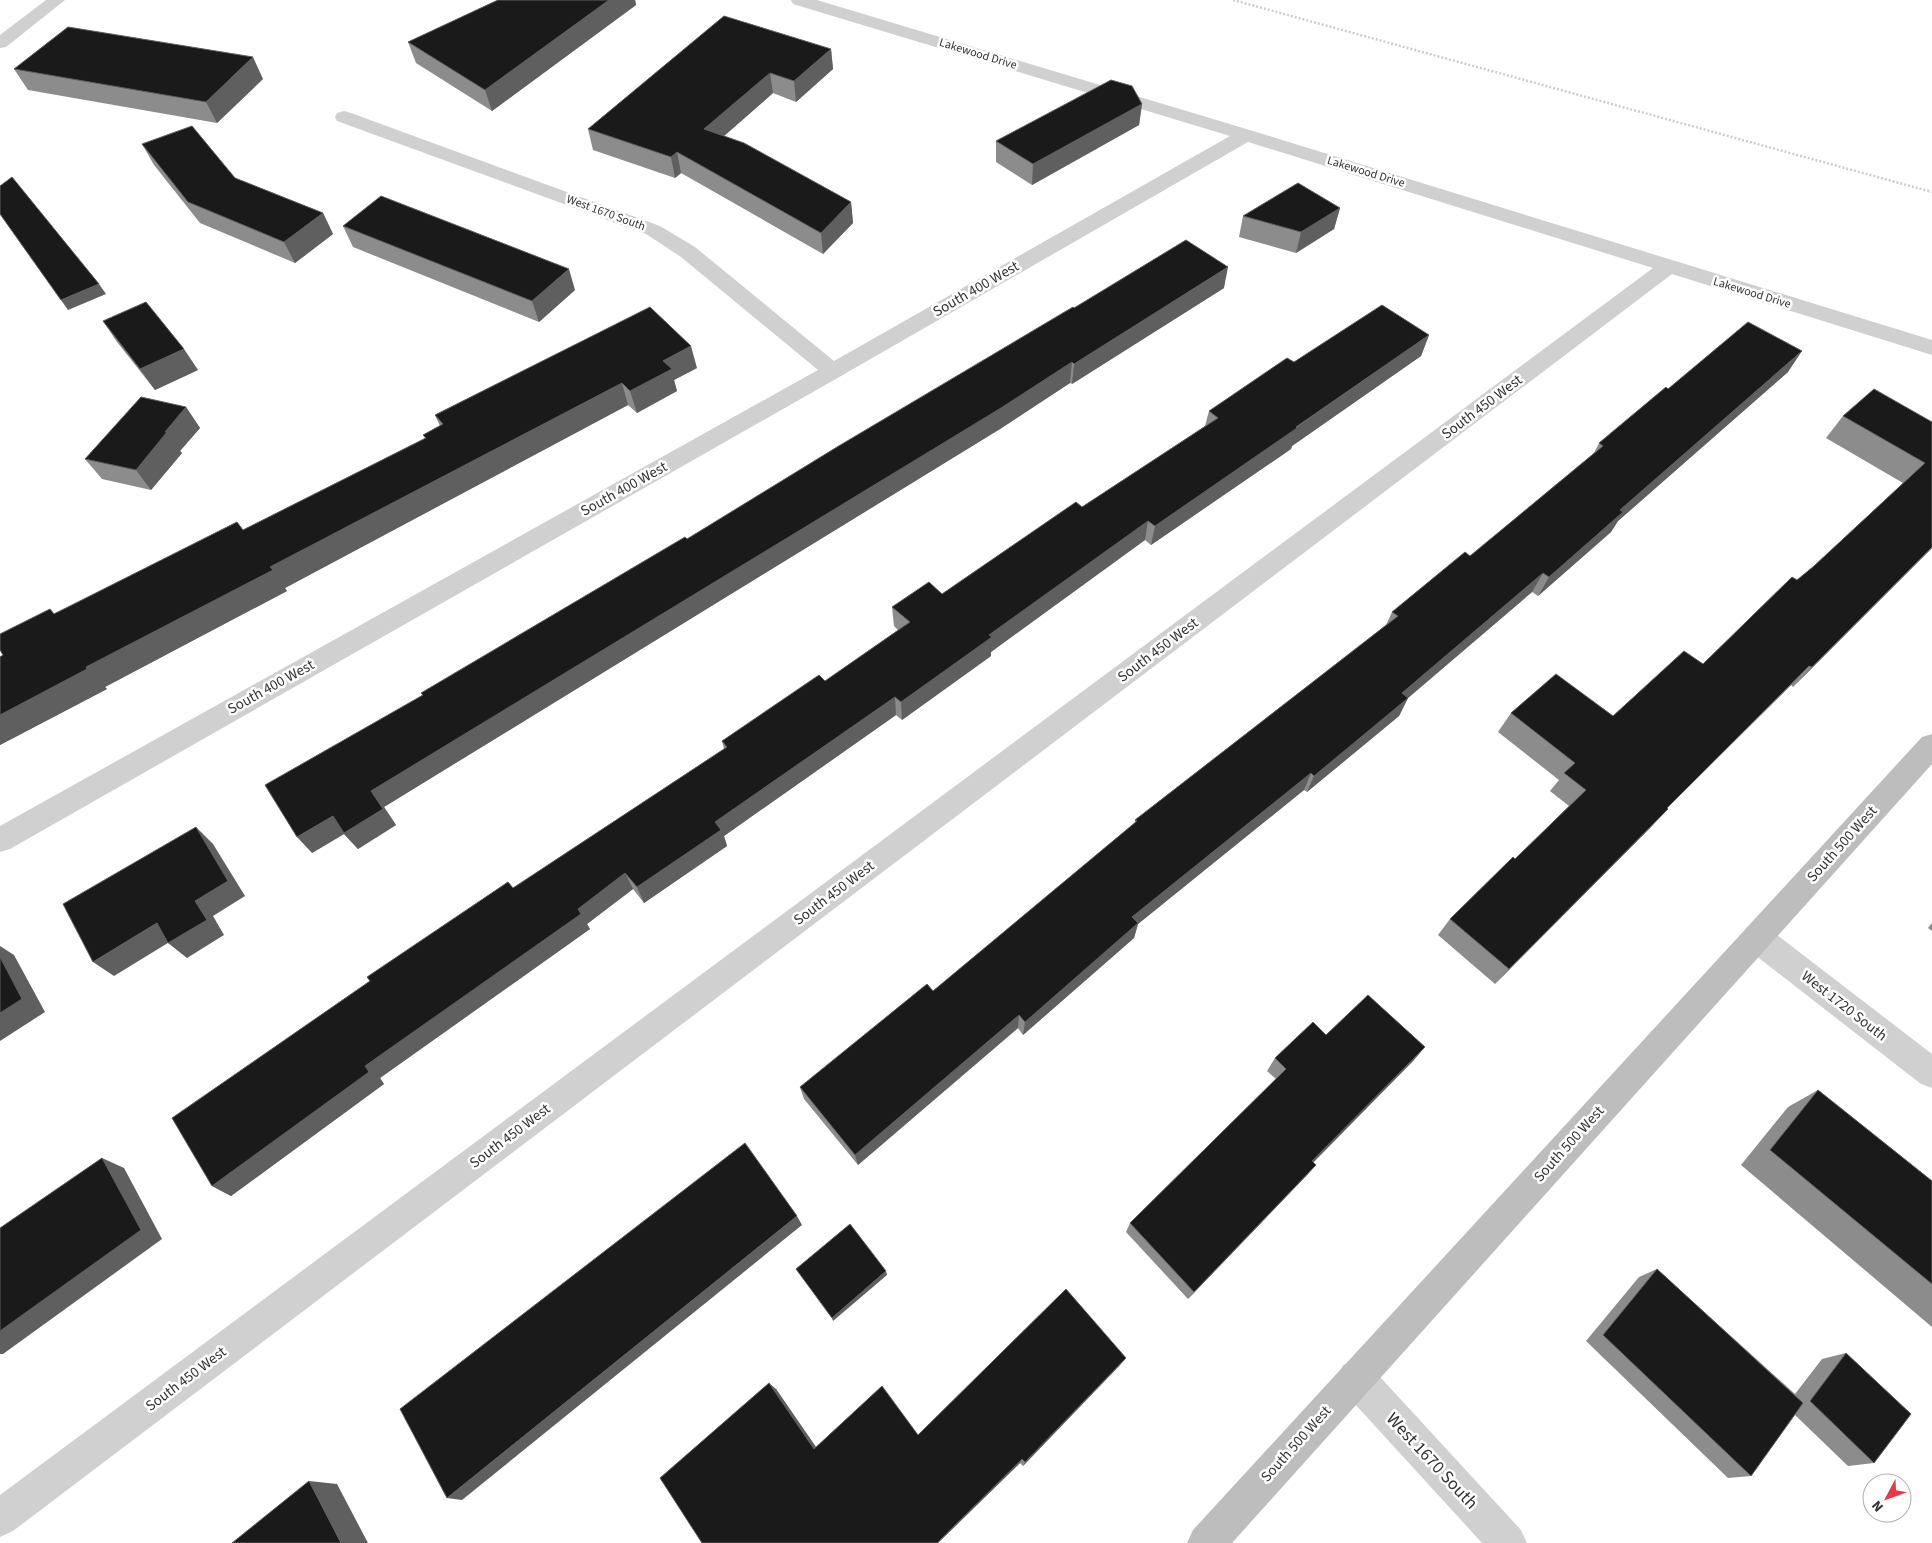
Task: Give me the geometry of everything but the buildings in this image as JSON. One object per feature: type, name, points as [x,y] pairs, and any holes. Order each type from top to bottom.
[{"type":"main road","name":"South 500 West","points":[[1206,1543],[1932,745]]},
{"type":"street","points":[[0,43],[57,0]]},
{"type":"street","name":"Lakewood Drive","points":[[799,0],[1246,135],[1932,348]]},
{"type":"street","name":"West 1670 South","points":[[344,117],[653,230],[688,252],[833,371]]},
{"type":"street","name":"South 400 West","points":[[0,840],[833,371],[1246,135]]},
{"type":"street","name":"South 450 West","points":[[0,1518],[1668,267]]},
{"type":"street","name":"West 1720 South","points":[[1757,938],[1932,1073]]},
{"type":"street","name":"West 1670 South","points":[[1356,1378],[1508,1543]]},
{"type":"path","points":[[1233,0],[1932,192]]}]
